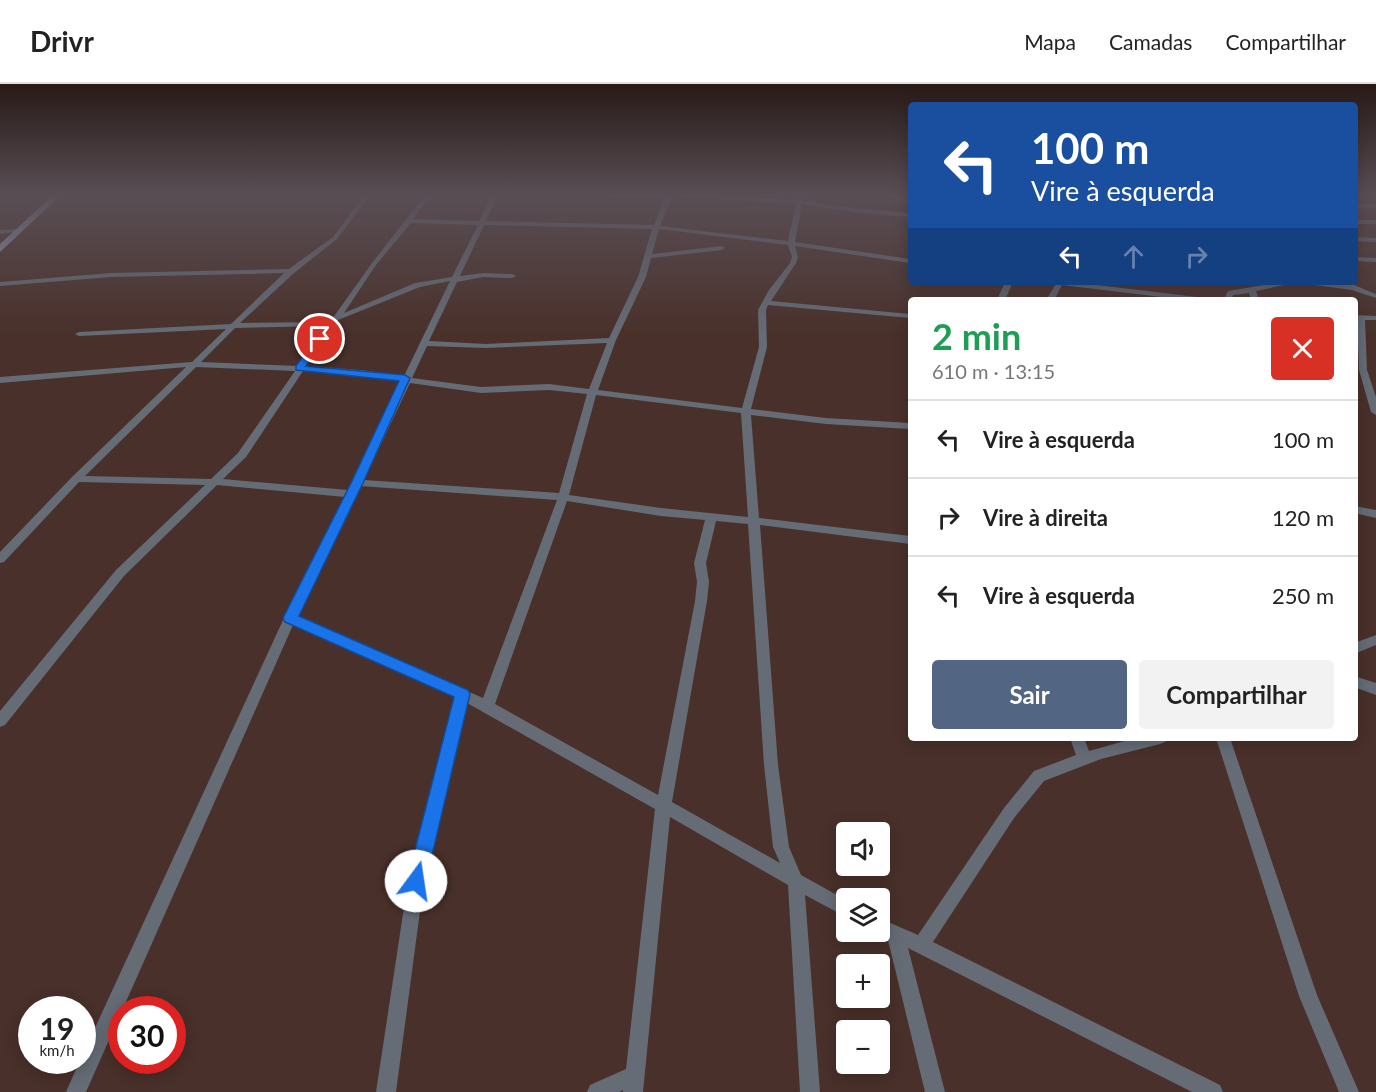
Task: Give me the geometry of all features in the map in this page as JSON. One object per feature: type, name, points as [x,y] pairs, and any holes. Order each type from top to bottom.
[{"type":"street","points":[[0,559],[76,479],[193,364],[291,271],[330,242]]},
{"type":"street","points":[[0,721],[120,573],[214,482],[254,439],[299,368],[393,242]]},
{"type":"street","points":[[76,1092],[290,618],[472,242]]},
{"type":"street","points":[[487,706],[563,497],[592,393],[612,340],[642,277],[652,242]]},
{"type":"street","points":[[783,242],[908,261]]},
{"type":"street","points":[[791,243],[795,257],[794,263],[762,310],[764,347],[746,412],[771,765],[781,847],[796,882],[810,1092]]},
{"type":"street","points":[[648,256],[722,248]]},
{"type":"street","points":[[1358,259],[1376,260]]},
{"type":"street","points":[[0,284],[111,275],[291,271]]},
{"type":"street","points":[[79,334],[332,322],[418,285],[483,275],[512,276]]},
{"type":"street","points":[[1080,285],[1179,297]]},
{"type":"street","points":[[1107,285],[1114,297]]},
{"type":"street","points":[[1229,297],[1231,293],[1281,285]]},
{"type":"street","points":[[1330,285],[1352,288],[1376,296]]},
{"type":"street","points":[[1348,285],[1352,288]]},
{"type":"street","points":[[1252,291],[1254,297]]},
{"type":"street","points":[[766,303],[908,316]]},
{"type":"street","points":[[1376,318],[1358,317],[1363,370],[1376,412]]},
{"type":"street","points":[[425,343],[486,346],[612,340]]},
{"type":"street","points":[[0,380],[193,364],[299,368],[405,378],[481,390],[549,387],[826,421],[908,426]]},
{"type":"street","points":[[76,479],[214,482],[563,497],[711,518],[755,521],[908,540]]},
{"type":"street","points":[[1358,510],[1376,514]]},
{"type":"street","points":[[597,1092],[633,1084],[663,807],[701,601],[703,582],[700,563],[711,518]]},
{"type":"street","points":[[290,618],[487,706],[836,904]]},
{"type":"street","points":[[1358,647],[1376,640]]},
{"type":"street","points":[[1358,682],[1376,689]]},
{"type":"street","points":[[386,1092],[416,881],[462,694]]},
{"type":"street","points":[[1078,741],[1085,759]]},
{"type":"street","points":[[921,945],[1023,793],[1040,776],[1085,759],[1149,741]]},
{"type":"street","points":[[1223,741],[1308,996],[1349,1092]]},
{"type":"street","points":[[890,933],[921,945],[1213,1092]]},
{"type":"street","points":[[896,936],[935,1092]]},
{"type":"route","points":[[320,339],[299,368],[405,378],[357,483],[290,618],[462,694],[416,881]]}]
